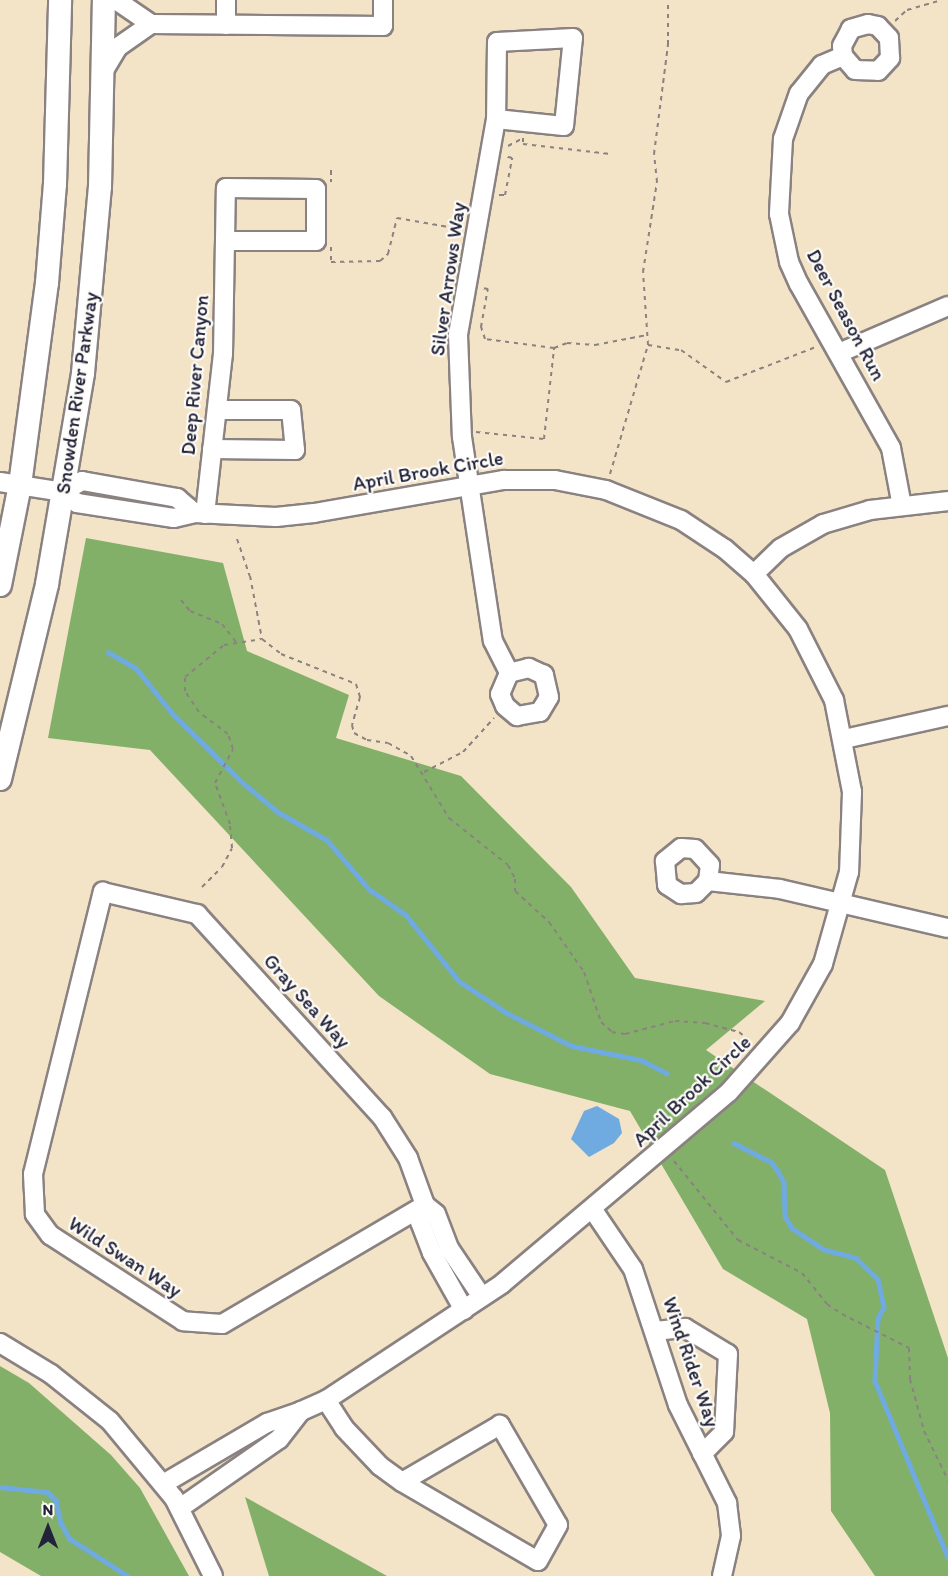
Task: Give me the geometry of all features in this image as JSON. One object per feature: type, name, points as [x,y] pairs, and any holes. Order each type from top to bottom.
[{"type":"main road","points":[[0,585],[10,484],[48,272],[55,184],[60,0]]},
{"type":"main road","name":"Snowden River Parkway","points":[[0,779],[47,584],[63,492],[92,288],[103,72],[104,0]]},
{"type":"street","points":[[116,0],[151,24],[226,26],[383,26],[383,0]]},
{"type":"street","points":[[226,0],[226,26]]},
{"type":"street","points":[[103,72],[118,47],[151,24]]},
{"type":"street","points":[[868,24],[885,31],[891,49],[890,58],[878,71],[855,70],[843,56],[842,45],[850,29],[868,24]]},
{"type":"street","name":"Silver Arrows Way","points":[[496,119],[564,126],[573,39],[497,42],[496,119],[458,335],[459,414],[493,641],[508,673]]},
{"type":"street","name":"Deer Season Run","points":[[843,56],[822,65],[799,93],[783,139],[779,165],[779,214],[789,262],[891,448],[902,506]]},
{"type":"street","name":"Deep River Canyon","points":[[200,513],[217,410],[226,241],[226,188],[316,189],[316,241],[226,241]]},
{"type":"street","points":[[835,347],[948,306]]},
{"type":"street","points":[[212,449],[296,450],[291,410],[217,410]]},
{"type":"street","name":"April Brook Circle","points":[[163,1484],[267,1424],[326,1400],[464,1310],[593,1210],[665,1148],[766,1054],[808,993],[843,904],[853,821],[844,739],[834,700],[798,629],[754,574],[725,549],[681,520],[606,490],[528,479],[470,483],[314,513],[276,517],[200,513]]},
{"type":"street","points":[[10,484],[63,492],[82,481],[177,498],[200,513]]},
{"type":"street","points":[[754,574],[781,548],[824,524],[870,510],[948,501]]},
{"type":"street","points":[[844,739],[948,716]]},
{"type":"street","points":[[708,881],[780,889],[948,928]]},
{"type":"street","name":"Gray Sea Way","points":[[103,892],[197,914],[382,1117],[408,1158],[424,1205],[420,1222],[432,1253],[464,1310]]},
{"type":"street","name":"Wild Swan Way","points":[[103,892],[31,1186],[35,1214],[50,1235],[183,1321],[222,1324],[424,1205]]},
{"type":"street","name":"Gray Sea Way","points":[[424,1205],[436,1214],[453,1255],[482,1297]]},
{"type":"street","name":"Wind Rider Way","points":[[593,1210],[633,1269],[678,1405],[728,1503],[731,1536],[727,1574]]},
{"type":"street","points":[[655,1331],[685,1328],[728,1354],[724,1432],[702,1454]]},
{"type":"street","points":[[0,1343],[84,1398],[110,1421],[163,1484],[180,1508],[213,1576]]},
{"type":"street","points":[[326,1400],[360,1448],[402,1482],[538,1561],[558,1525],[500,1425],[402,1482]]},
{"type":"street","name":"April Brook Circle","points":[[180,1508],[279,1439],[301,1411]]},
{"type":"path","points":[[606,490],[648,345],[644,272],[657,182],[654,154],[668,45],[668,0]]},
{"type":"path","points":[[885,31],[907,10],[940,0]]},
{"type":"path","points":[[495,206],[497,195],[505,195],[512,158],[504,156],[505,150],[519,139],[523,138],[523,144],[610,154]]},
{"type":"path","points":[[331,170],[331,193]]},
{"type":"path","points":[[331,239],[331,262],[375,262],[388,254],[397,218],[460,229]]},
{"type":"path","points":[[484,276],[482,288],[488,289],[482,336],[491,341],[554,348],[567,343],[595,345],[648,335]]},
{"type":"path","points":[[648,345],[681,350],[726,382],[835,347]]},
{"type":"path","points":[[476,432],[544,439],[554,348]]},
{"type":"path","points":[[237,539],[250,576],[262,639],[281,654],[356,684],[360,697],[354,716],[354,733],[401,748],[424,772],[449,818],[508,865],[515,879],[514,891],[549,922],[584,972],[596,1015],[612,1032],[635,1033],[675,1021],[705,1023],[739,1032],[766,1054]]},
{"type":"path","points":[[181,600],[190,611],[222,624],[236,642]]},
{"type":"path","points":[[202,887],[222,867],[232,848],[230,824],[216,793],[218,775],[229,757],[232,741],[199,712],[184,684],[195,665],[236,642],[262,639]]},
{"type":"path","points":[[424,772],[463,752],[496,716]]},
{"type":"path","points":[[665,1148],[738,1240],[802,1273],[827,1304],[842,1314],[897,1341],[910,1352],[910,1379],[924,1431],[948,1480]]},
{"type":"green space","points":[[86,538],[223,563],[247,651],[349,695],[336,738],[461,776],[571,887],[635,978],[765,1001],[706,1050],[885,1170],[948,1358],[948,1576],[875,1576],[831,1511],[830,1413],[807,1319],[723,1269],[630,1111],[490,1074],[379,996],[150,750],[48,738]]},
{"type":"green space","points":[[0,1366],[29,1383],[111,1455],[140,1488],[189,1576],[41,1576],[0,1552]]},
{"type":"green space","points":[[245,1497],[387,1576],[269,1576]]},
{"type":"water","points":[[597,1106],[619,1119],[622,1133],[614,1143],[589,1157],[571,1139],[584,1111]]},
{"type":"waterway","points":[[108,652],[136,668],[172,713],[242,782],[278,812],[327,840],[369,889],[406,915],[459,981],[507,1013],[572,1046],[641,1060],[667,1073]]},
{"type":"waterway","points":[[734,1143],[771,1162],[778,1171],[784,1183],[785,1216],[792,1228],[823,1249],[856,1258],[878,1279],[884,1307],[878,1319],[875,1381],[948,1557]]},
{"type":"waterway","points":[[0,1487],[47,1492],[56,1500],[61,1523],[70,1539],[128,1576]]}]
